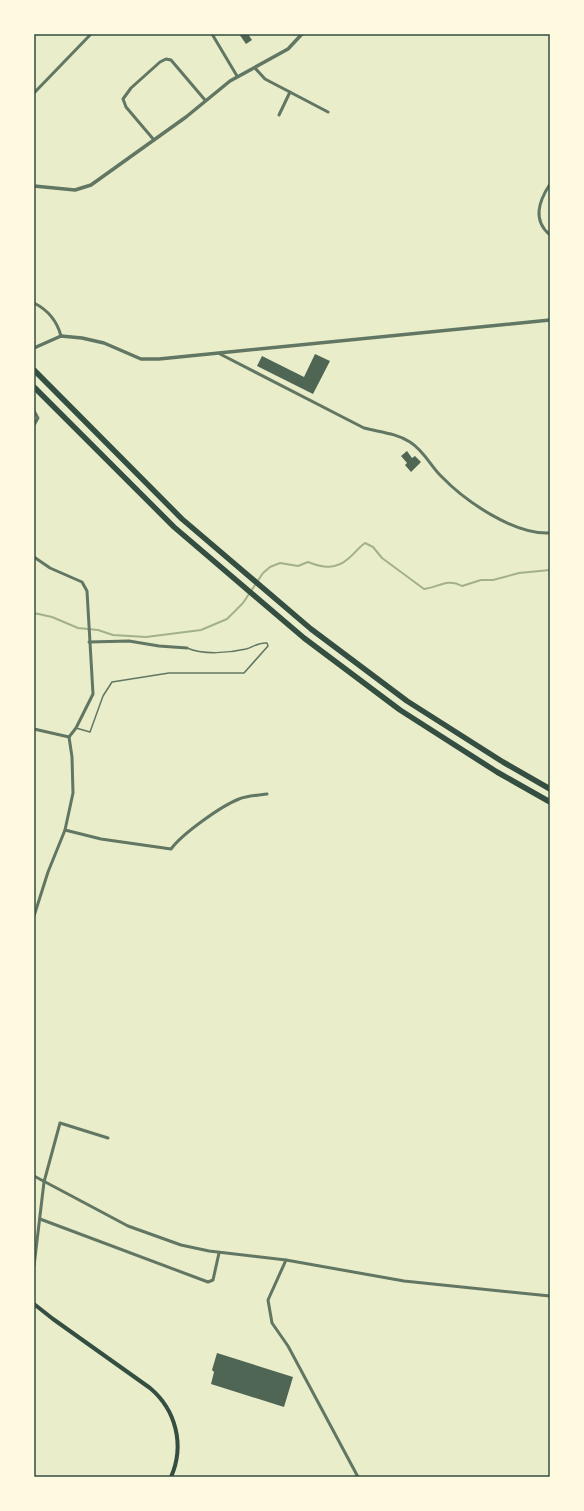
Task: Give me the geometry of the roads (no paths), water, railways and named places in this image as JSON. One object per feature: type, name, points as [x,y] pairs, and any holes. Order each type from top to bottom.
[{"type":"highway","points":[[34,370],[182,518],[311,629],[407,701],[502,762],[550,789]]},
{"type":"highway","points":[[34,387],[174,527],[304,638],[400,710],[497,772],[550,802]]},
{"type":"main road","points":[[34,1304],[53,1320],[150,1388],[162,1401],[172,1418],[177,1436],[177,1461],[171,1477]]},
{"type":"street","points":[[34,93],[91,34]]},
{"type":"street","points":[[212,34],[237,76]]},
{"type":"street","points":[[34,186],[74,190],[91,185],[186,117],[205,100],[237,76],[255,68],[288,49],[302,34]]},
{"type":"street","points":[[154,140],[126,107],[123,99],[131,88],[160,62],[166,59],[171,60],[205,100]]},
{"type":"street","points":[[255,68],[265,79],[328,112]]},
{"type":"street","points":[[279,115],[290,92]]},
{"type":"street","points":[[550,184],[540,202],[538,213],[542,228],[550,235]]},
{"type":"street","points":[[34,303],[47,311],[55,321],[61,336]]},
{"type":"street","points":[[35,347],[61,336],[82,338],[104,343],[135,357],[147,360],[220,354],[550,320]]},
{"type":"street","points":[[220,354],[364,428],[383,432],[410,442],[428,458],[441,476],[495,518],[535,532],[550,533]]},
{"type":"street","points":[[34,411],[38,418],[34,425]]},
{"type":"street","points":[[34,557],[50,568],[77,579],[86,586],[88,632],[94,678],[93,694],[76,728],[69,738],[72,757],[73,793],[65,830],[48,872],[34,916]]},
{"type":"street","points":[[89,642],[129,641],[159,646],[187,648]]},
{"type":"street","points":[[34,729],[69,738]]},
{"type":"street","points":[[65,830],[101,839],[171,849],[177,841],[201,822],[239,799],[266,794]]},
{"type":"street","points":[[34,1266],[44,1182],[60,1122],[108,1138]]},
{"type":"street","points":[[34,1176],[128,1226],[181,1245],[219,1253],[286,1260],[404,1280],[550,1296]]},
{"type":"street","points":[[40,1219],[208,1282],[213,1280],[219,1253]]},
{"type":"street","points":[[286,1260],[268,1300],[272,1323],[288,1346],[358,1477]]},
{"type":"lane","points":[[76,728],[90,732],[103,696],[112,682],[169,673],[244,673],[268,646],[267,643],[263,642],[246,649],[218,652],[195,652],[187,648]]},
{"type":"waterway","points":[[34,613],[52,617],[78,628],[98,630],[113,635],[146,637],[201,630],[227,619],[243,603],[263,573],[270,567],[280,563],[298,566],[308,562],[324,567],[339,565],[365,543],[373,547],[382,558],[424,589],[448,583],[462,586],[481,580],[493,580],[519,573],[550,570]]}]
